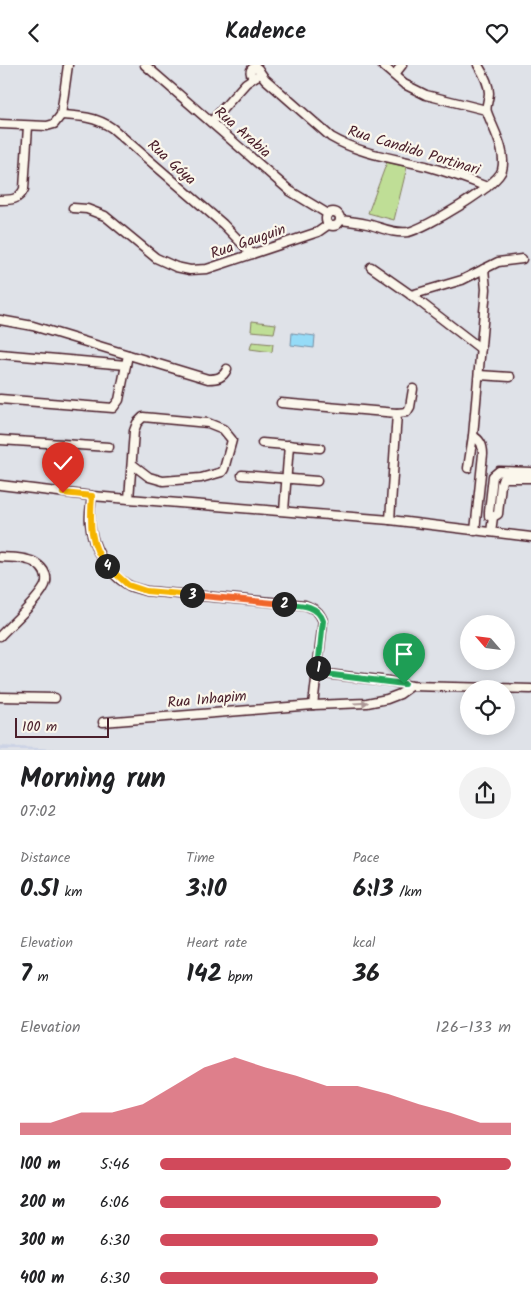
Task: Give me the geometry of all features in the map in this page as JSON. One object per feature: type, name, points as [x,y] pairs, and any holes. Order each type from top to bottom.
[{"type":"street","points":[[0,124],[28,127],[52,125],[61,115],[68,65]]},
{"type":"street","name":"Rua Arabia","points":[[145,65],[290,191],[328,214],[336,213],[340,216],[340,220]]},
{"type":"street","points":[[382,65],[404,84],[426,95],[486,110]]},
{"type":"street","points":[[394,75],[402,65]]},
{"type":"street","points":[[478,65],[489,92],[486,110],[503,160],[501,173],[488,187]]},
{"type":"street","points":[[211,123],[256,70]]},
{"type":"street","name":"Rua Candido Portinari","points":[[256,70],[331,137],[348,146],[364,152],[426,166],[488,187]]},
{"type":"street","name":"Rua Góya","points":[[61,115],[91,118],[102,121],[112,128],[223,224],[252,254]]},
{"type":"street","points":[[0,200],[13,200],[19,197],[24,189],[28,127]]},
{"type":"street","name":"Rua Arabia","points":[[340,220],[366,223],[398,232],[409,232],[438,219],[488,187]]},
{"type":"street","name":"Rua Gauguin","points":[[73,208],[95,211],[106,216],[156,258],[176,267],[190,270],[207,269],[318,232],[328,225]]},
{"type":"street","points":[[328,214],[326,219],[328,225]]},
{"type":"street","name":"Rua Arabia","points":[[328,225],[336,226],[340,220]]},
{"type":"street","points":[[410,295],[462,280],[506,260],[522,259]]},
{"type":"street","points":[[372,267],[481,349]]},
{"type":"street","points":[[468,468],[473,436],[486,289],[484,269]]},
{"type":"street","points":[[0,320],[33,326],[208,379],[221,377],[227,369]]},
{"type":"street","points":[[0,354],[126,365]]},
{"type":"street","points":[[0,399],[113,408],[119,400],[128,355]]},
{"type":"street","points":[[479,375],[510,377]]},
{"type":"street","points":[[282,403],[397,413],[407,412],[410,407],[413,389]]},
{"type":"street","points":[[390,520],[397,413]]},
{"type":"street","points":[[129,499],[134,431],[137,423],[143,417],[208,423],[223,429],[232,440],[222,472],[201,478],[157,480],[149,477],[132,463]]},
{"type":"street","points":[[473,436],[481,443],[483,454],[475,531]]},
{"type":"street","points":[[0,440],[109,447]]},
{"type":"street","points":[[262,443],[320,448]]},
{"type":"street","points":[[284,511],[289,445]]},
{"type":"street","points":[[493,517],[489,516],[489,508],[491,481],[494,474],[499,471],[531,472]]},
{"type":"street","points":[[242,475],[317,481]]},
{"type":"street","points":[[493,517],[498,514],[500,484],[503,478],[531,478]]},
{"type":"street","points":[[0,485],[92,496],[390,520],[531,537]]},
{"type":"street","points":[[92,496],[90,522],[94,543],[104,562],[128,585],[146,591],[305,605],[321,614],[323,621],[313,705]]},
{"type":"street","points":[[489,508],[499,508]]},
{"type":"street","points":[[491,532],[493,517]]},
{"type":"street","points":[[0,557],[24,559],[36,563],[46,575],[44,588],[0,636]]},
{"type":"street","points":[[317,673],[410,686],[531,689]]},
{"type":"street","name":"Rua Inhapim","points":[[103,722],[313,705],[377,702],[400,694],[410,686]]},
{"type":"street","points":[[0,697],[55,698]]},
{"type":"shaded area","points":[[0,746],[56,749],[56,750],[0,750]]},
{"type":"green space","points":[[387,162],[407,167],[394,220],[368,213]]},
{"type":"green space","points":[[252,321],[276,324],[274,333],[251,331]]},
{"type":"green space","points":[[252,342],[273,344],[272,352],[250,349]]},
{"type":"water","points":[[292,333],[315,336],[314,348],[291,345]]},
{"type":"route","points":[[63,493],[92,496],[90,522],[94,543],[104,562],[128,585],[146,591],[305,605],[321,614],[323,621],[317,673],[404,684]]}]
